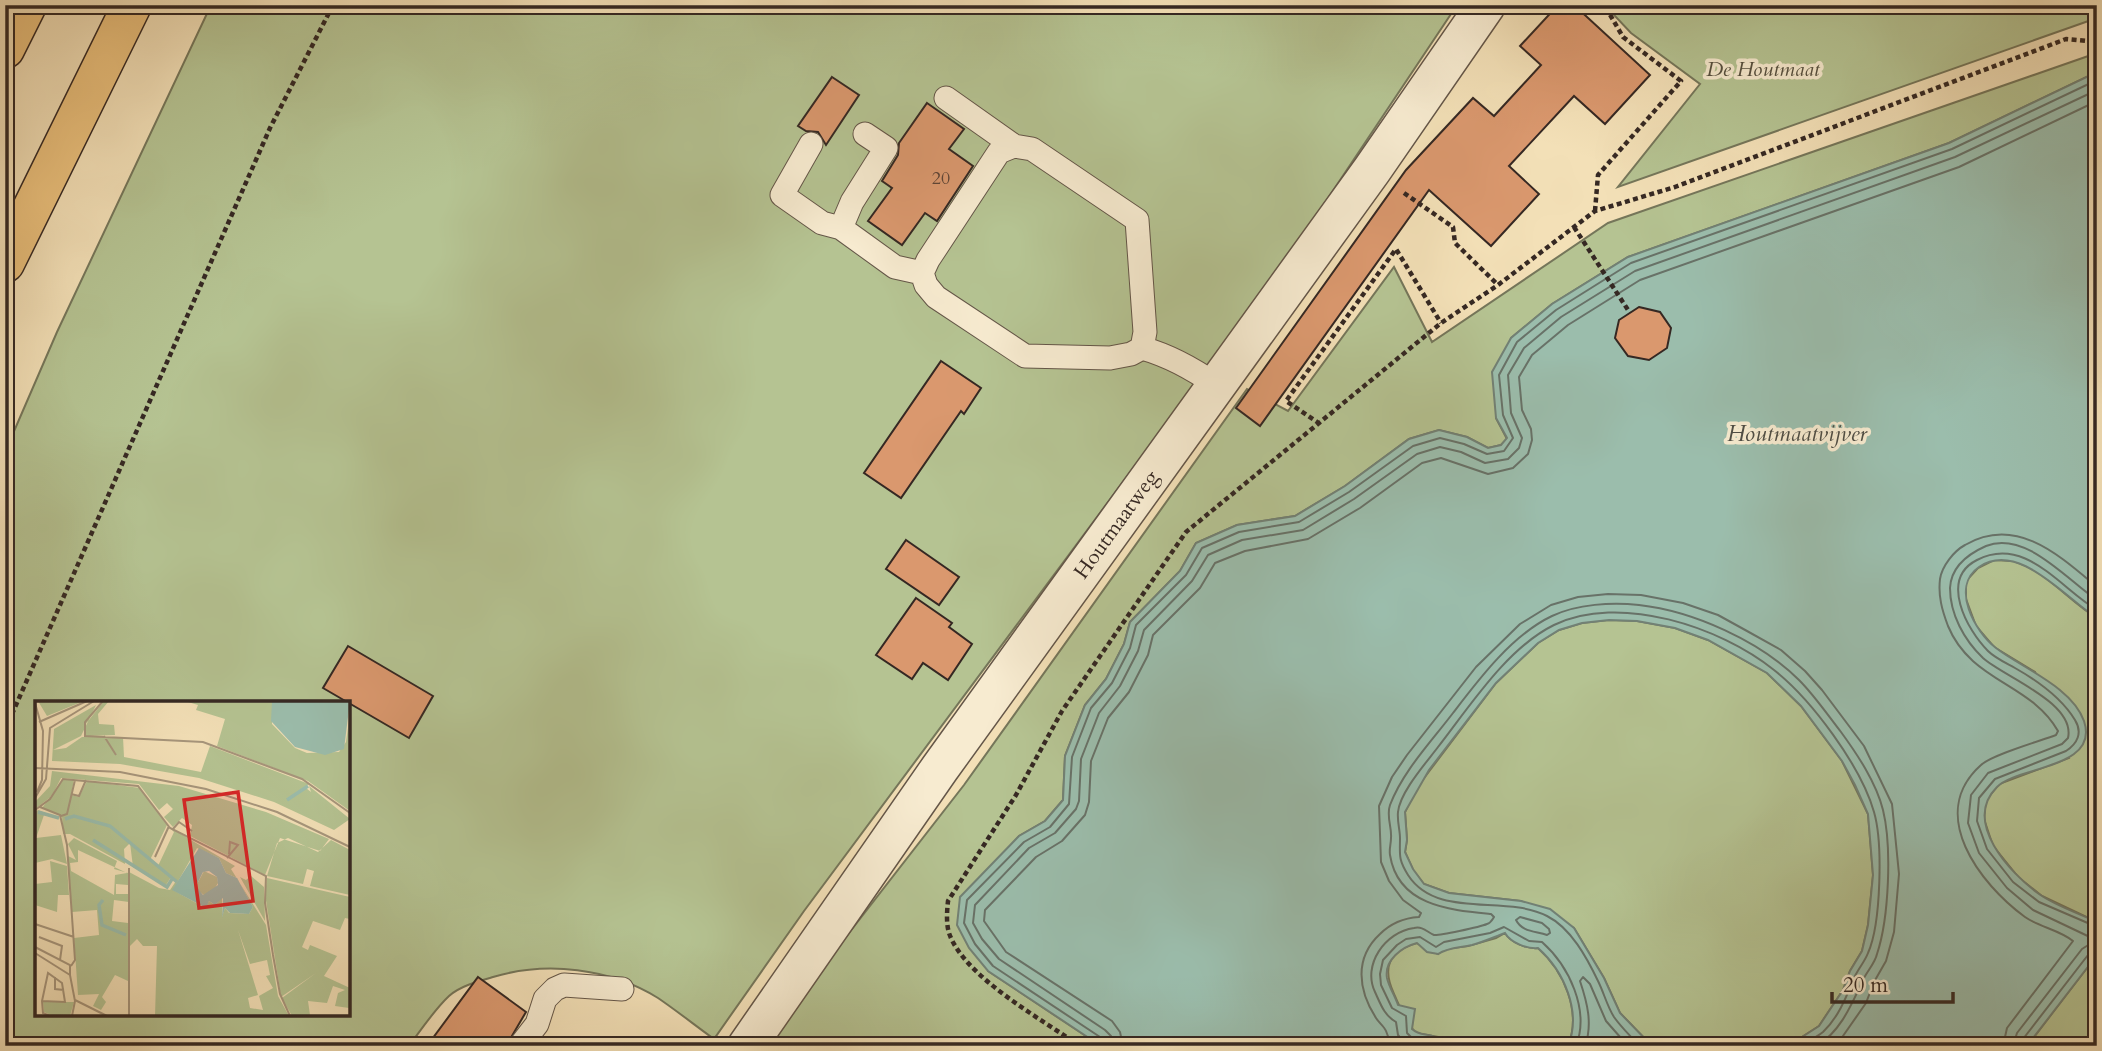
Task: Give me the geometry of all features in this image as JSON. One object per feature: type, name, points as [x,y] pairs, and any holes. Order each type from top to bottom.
[{"type":"highway","points":[[5,49],[27,5]]},
{"type":"highway","points":[[5,263],[132,5]]},
{"type":"street","name":"Houtmaatweg","points":[[747,1046],[948,757],[1372,170],[1486,5]]},
{"type":"lane","points":[[946,98],[1014,146],[1032,149],[1137,220],[1145,332],[1142,348]]},
{"type":"lane","points":[[841,228],[852,202],[886,148],[865,134]]},
{"type":"lane","points":[[811,144],[782,195],[822,223],[841,228],[895,267],[922,273]]},
{"type":"lane","points":[[1014,146],[999,152],[928,260],[922,273],[926,285],[936,297],[1025,356],[1110,358],[1130,354],[1142,348],[1189,366],[1216,385]]},
{"type":"lane","points":[[520,1046],[537,1024],[545,999],[555,989],[564,985],[622,989]]},
{"type":"path","points":[[5,730],[270,128],[333,5]]},
{"type":"path","points":[[1595,211],[1598,175],[1681,81],[1623,37],[1609,13],[1610,5]]},
{"type":"path","points":[[1080,1046],[981,977],[959,952],[949,933],[948,901],[1016,795],[1062,711],[1186,532],[1441,323],[1498,285],[1595,211],[1675,187],[2066,39],[2097,42]]},
{"type":"path","points":[[1372,170],[1453,227],[1455,243],[1498,285]]},
{"type":"path","points":[[1574,227],[1630,313]]},
{"type":"path","points":[[1320,424],[1286,401],[1396,249],[1441,323]]},
{"type":"green space","points":[[211,5],[1457,5],[1274,279],[804,911],[714,1039],[658,998],[619,980],[577,970],[534,969],[482,980],[459,989],[438,1007],[409,1046],[5,1046],[5,452],[57,332]]},
{"type":"green space","name":"De Houtmaat","points":[[1616,5],[2097,5],[2097,18],[1618,187],[1700,84],[1631,33],[1614,15]]},
{"type":"green space","points":[[2097,53],[2097,72],[1949,143],[1628,257],[1552,304],[1511,338],[1496,418],[1507,439],[1501,445],[1488,448],[1467,437],[1439,430],[1409,439],[1345,486],[1295,516],[1237,525],[1196,543],[1180,571],[1130,622],[1124,644],[1106,679],[1085,705],[1065,756],[1063,800],[1045,821],[1019,836],[994,865],[988,971],[1101,1046],[761,1046],[964,785],[1247,389],[1288,411],[1394,267],[1432,342],[1608,223]]},
{"type":"green space","points":[[1994,560],[2014,561],[2038,573],[2097,618],[2097,922],[2042,896],[2018,877],[1993,846],[1984,819],[1986,800],[1999,784],[2069,758],[2035,672],[1994,647],[1976,626],[1966,599],[1966,581],[1978,568]]},
{"type":"green space","points":[[1637,621],[1675,628],[1708,640],[1767,673],[1801,706],[1842,761],[1868,814],[1873,875],[1868,925],[1862,951],[1843,990],[1819,1026],[1788,1046],[1652,1046],[1620,1013],[1604,978],[1574,928],[1521,901],[1449,893],[1424,884],[1413,870],[1405,852],[1405,812],[1415,790],[1496,683],[1538,643],[1559,630],[1582,623]]},
{"type":"green space","points":[[1505,933],[1520,945],[1538,948],[1563,980],[1572,1006],[1572,1033],[1568,1046],[1445,1046],[1438,1037],[1416,1033],[1403,1014],[1390,985],[1388,969],[1394,956],[1407,946],[1417,943],[1438,954],[1445,949],[1468,946]]},
{"type":"green space","points":[[2097,955],[2097,1046],[2027,1046]]},
{"type":"water","name":"Houtmaatvijver","points":[[2097,72],[2097,618],[2041,575],[2010,561],[1994,561],[1979,567],[1966,586],[1969,609],[1988,641],[2058,688],[2078,709],[2084,721],[2086,737],[2080,749],[2054,764],[2007,780],[1997,787],[1988,801],[1985,816],[1987,831],[1994,846],[2027,885],[2060,906],[2097,922],[2097,955],[2027,1046],[1788,1046],[1819,1026],[1843,990],[1862,951],[1868,925],[1873,875],[1868,814],[1842,761],[1801,706],[1767,673],[1708,640],[1675,628],[1637,621],[1582,623],[1559,630],[1538,643],[1496,683],[1429,770],[1405,812],[1405,852],[1424,884],[1449,893],[1521,901],[1550,909],[1574,928],[1604,978],[1620,1013],[1652,1046],[1568,1046],[1572,1033],[1572,1006],[1563,980],[1538,948],[1520,945],[1505,933],[1438,954],[1427,952],[1417,943],[1400,951],[1391,960],[1387,971],[1389,985],[1398,1005],[1415,1009],[1412,1029],[1436,1038],[1445,1046],[1101,1046],[988,971],[969,948],[957,925],[960,897],[1019,836],[1045,821],[1063,800],[1065,756],[1085,705],[1106,679],[1124,644],[1130,622],[1180,571],[1196,543],[1237,525],[1295,516],[1345,486],[1409,439],[1439,430],[1467,437],[1488,448],[1501,445],[1507,438],[1496,418],[1492,372],[1511,338],[1552,304],[1628,257],[1949,143]]},
{"type":"building","points":[[1558,5],[1574,5],[1650,75],[1605,124],[1574,96],[1509,166],[1539,194],[1491,246],[1429,190],[1260,426],[1236,408],[1406,170],[1473,98],[1494,116],[1541,65],[1520,46]]},
{"type":"building","points":[[832,77],[859,95],[826,145],[818,132],[806,131],[798,126]]},
{"type":"building","points":[[927,103],[964,129],[949,149],[973,166],[937,221],[925,213],[902,245],[868,221],[892,188],[882,181],[898,155],[899,143]]},
{"type":"building","points":[[1639,307],[1660,312],[1671,328],[1667,348],[1649,360],[1628,356],[1615,338],[1619,320]]},
{"type":"building","points":[[941,361],[981,388],[964,414],[961,411],[901,498],[864,473]]},
{"type":"building","points":[[906,540],[959,577],[939,605],[886,569]]},
{"type":"building","points":[[916,598],[952,623],[949,627],[972,644],[948,680],[923,663],[912,679],[876,655]]},
{"type":"building","points":[[348,646],[433,696],[409,738],[350,704],[350,701],[323,688]]},
{"type":"building","points":[[478,977],[526,1012],[506,1046],[427,1046]]}]
